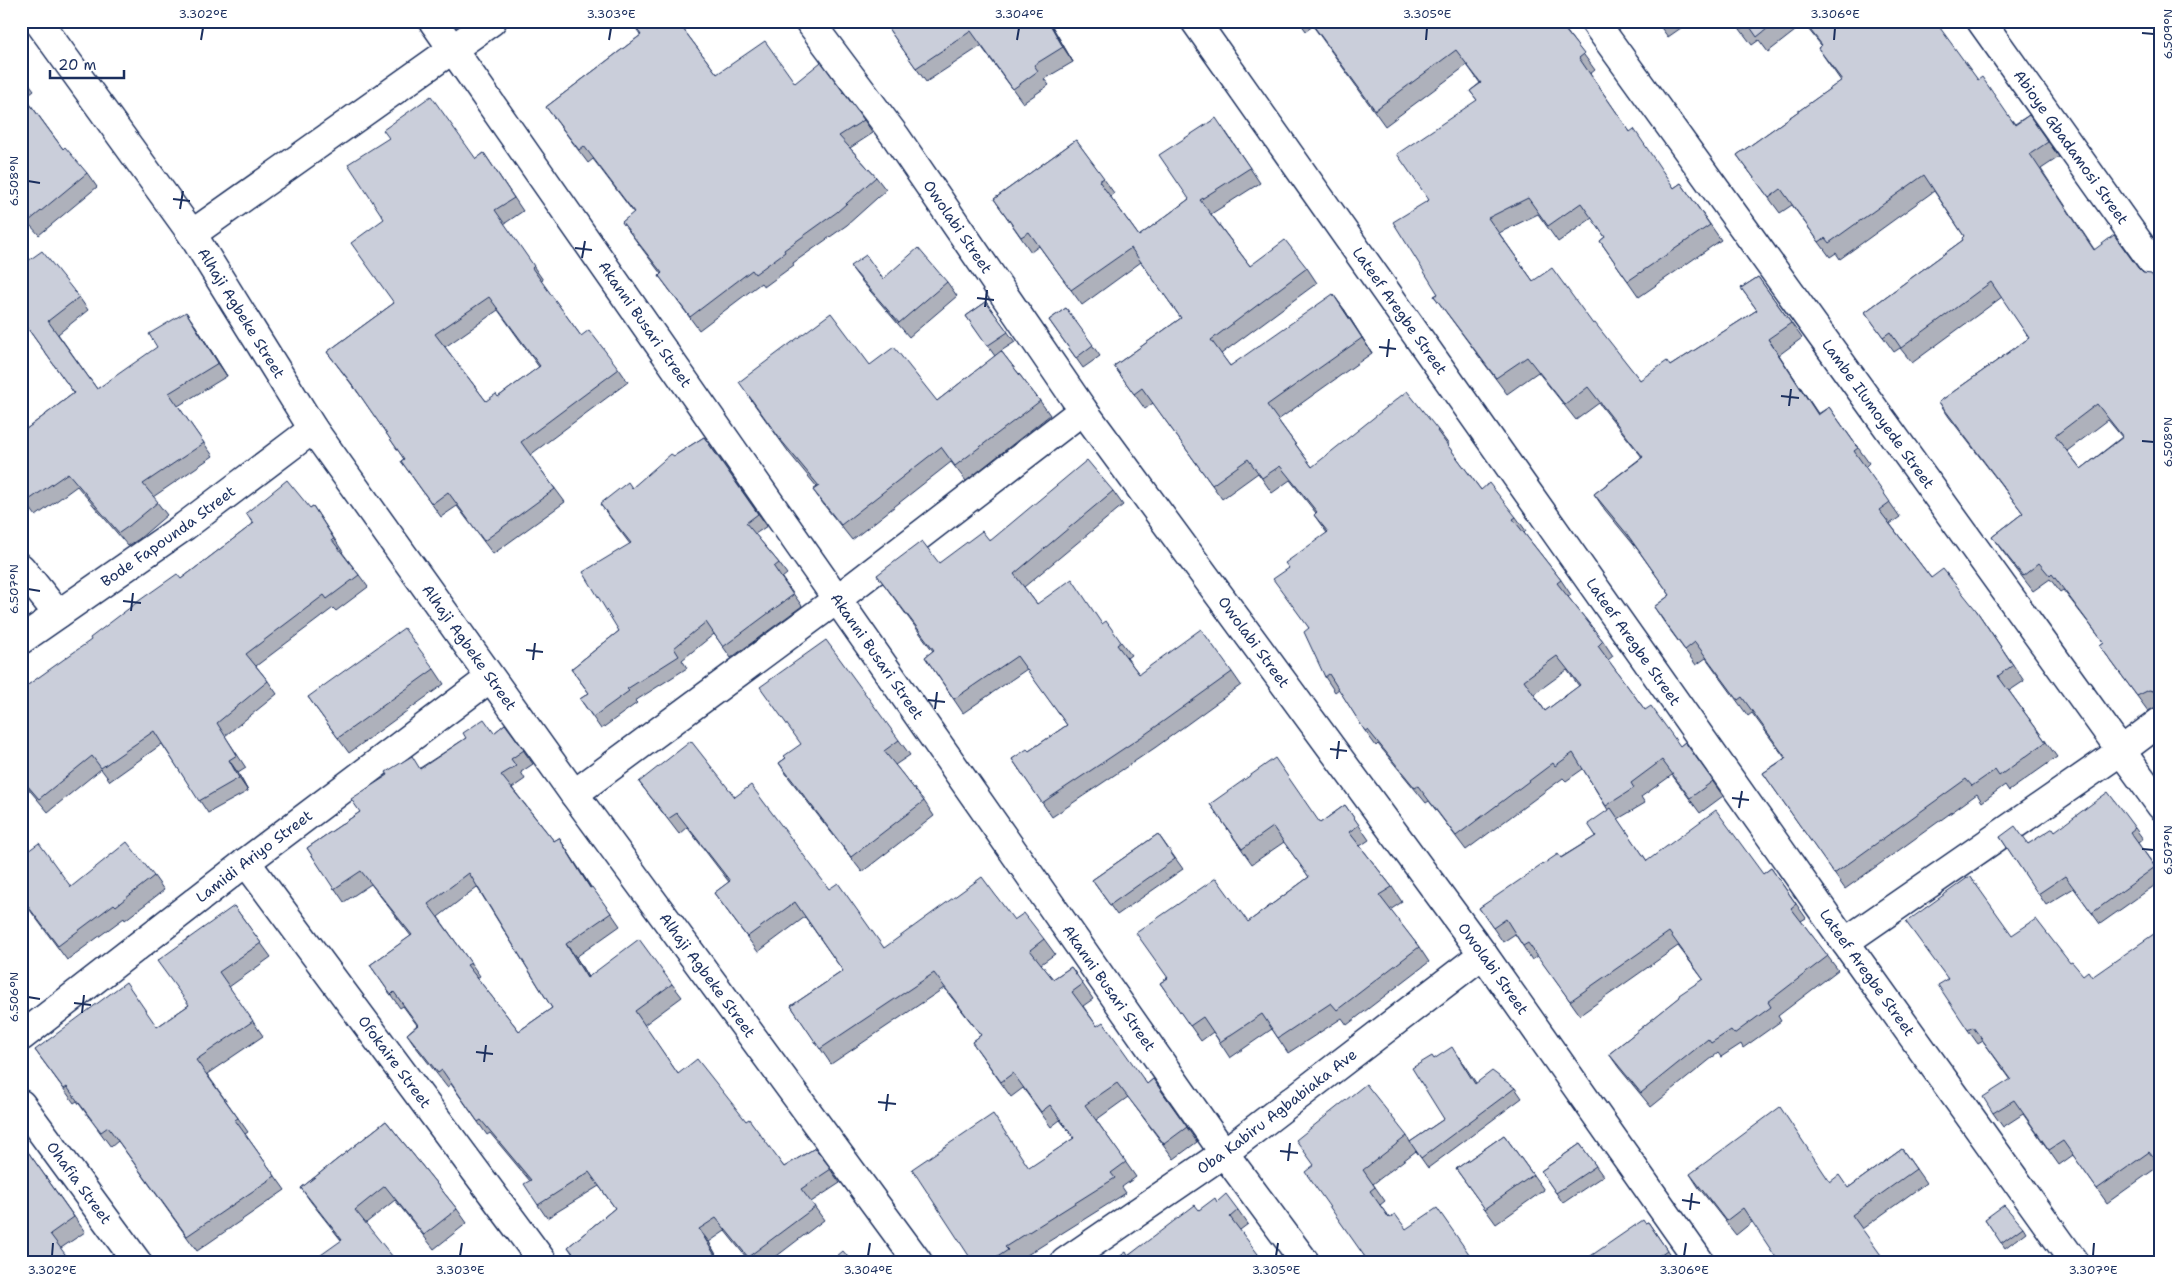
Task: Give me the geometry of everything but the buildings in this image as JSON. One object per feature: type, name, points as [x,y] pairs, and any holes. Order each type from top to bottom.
[{"type":"street","name":"Alhaji Agbeke Street","points":[[38,21],[192,234],[313,429],[574,794],[918,1262]]},
{"type":"street","name":"Akanni Busari Street","points":[[433,21],[1224,1153],[1304,1262]]},
{"type":"street","points":[[192,234],[492,21]]},
{"type":"street","name":"Owolabi Street","points":[[809,21],[896,137],[1083,410],[1483,954],[1700,1262]]},
{"type":"street","name":"Lateef Aregbe Street","points":[[1195,21],[1845,942],[2074,1262]]},
{"type":"street","name":"Lambe Ilumoyede Street","points":[[1594,21],[2161,806]]},
{"type":"street","name":"Abioye Gbadamosi Street","points":[[1981,21],[2161,274]]},
{"type":"street","points":[[574,794],[836,600],[1083,410]]},
{"type":"street","name":"Bode Fapounda Street","points":[[21,640],[185,526],[313,429]]},
{"type":"street","points":[[21,568],[58,614]]},
{"type":"street","name":"Lamidi Ariyo Street","points":[[21,1037],[246,862],[490,678]]},
{"type":"street","points":[[1845,942],[2121,751],[2161,720]]},
{"type":"street","name":"Ofokaire Street","points":[[246,862],[543,1262]]},
{"type":"street","name":"Oba Kabiru Agbabiaka Ave","points":[[1065,1262],[1224,1153],[1483,954]]},
{"type":"street","name":"Ohafia Street","points":[[21,1104],[137,1262]]}]
